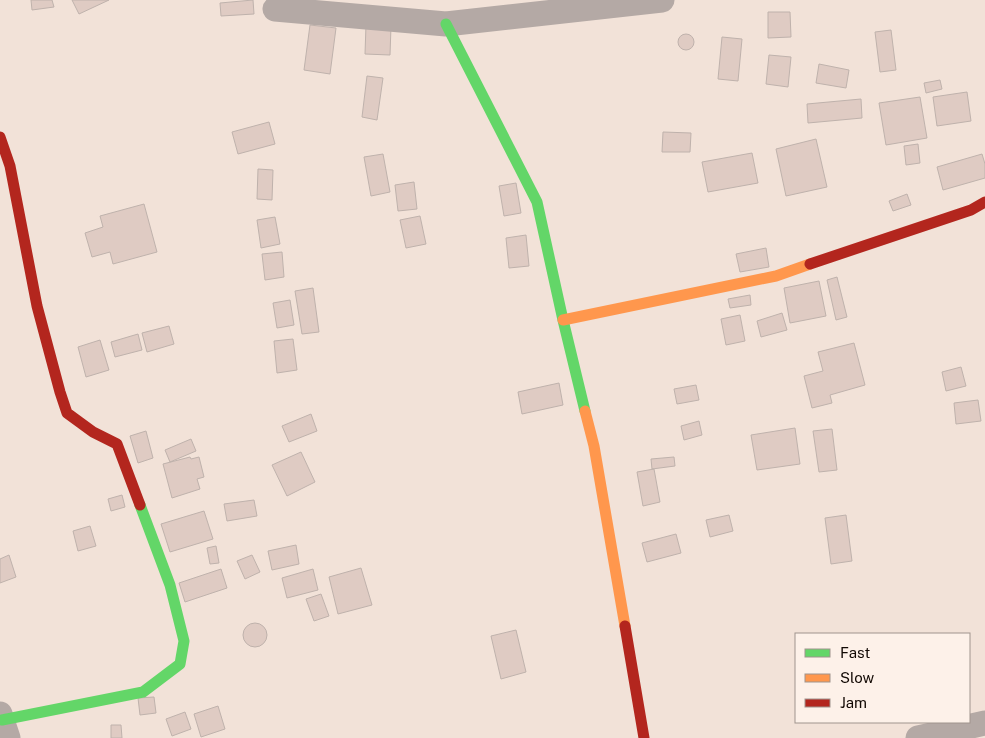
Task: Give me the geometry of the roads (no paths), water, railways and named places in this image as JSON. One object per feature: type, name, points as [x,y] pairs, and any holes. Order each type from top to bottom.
[{"type":"street","points":[[275,9],[446,24],[662,0]]},
{"type":"street","points":[[446,24],[537,202],[563,320],[594,446],[644,738]]},
{"type":"street","points":[[0,137],[10,166],[37,306],[67,412],[93,432],[117,444],[170,584],[184,641],[180,664],[143,692],[3,724]]},
{"type":"street","points":[[563,320],[776,276],[970,210],[985,202]]},
{"type":"street","points":[[918,738],[985,722]]}]
